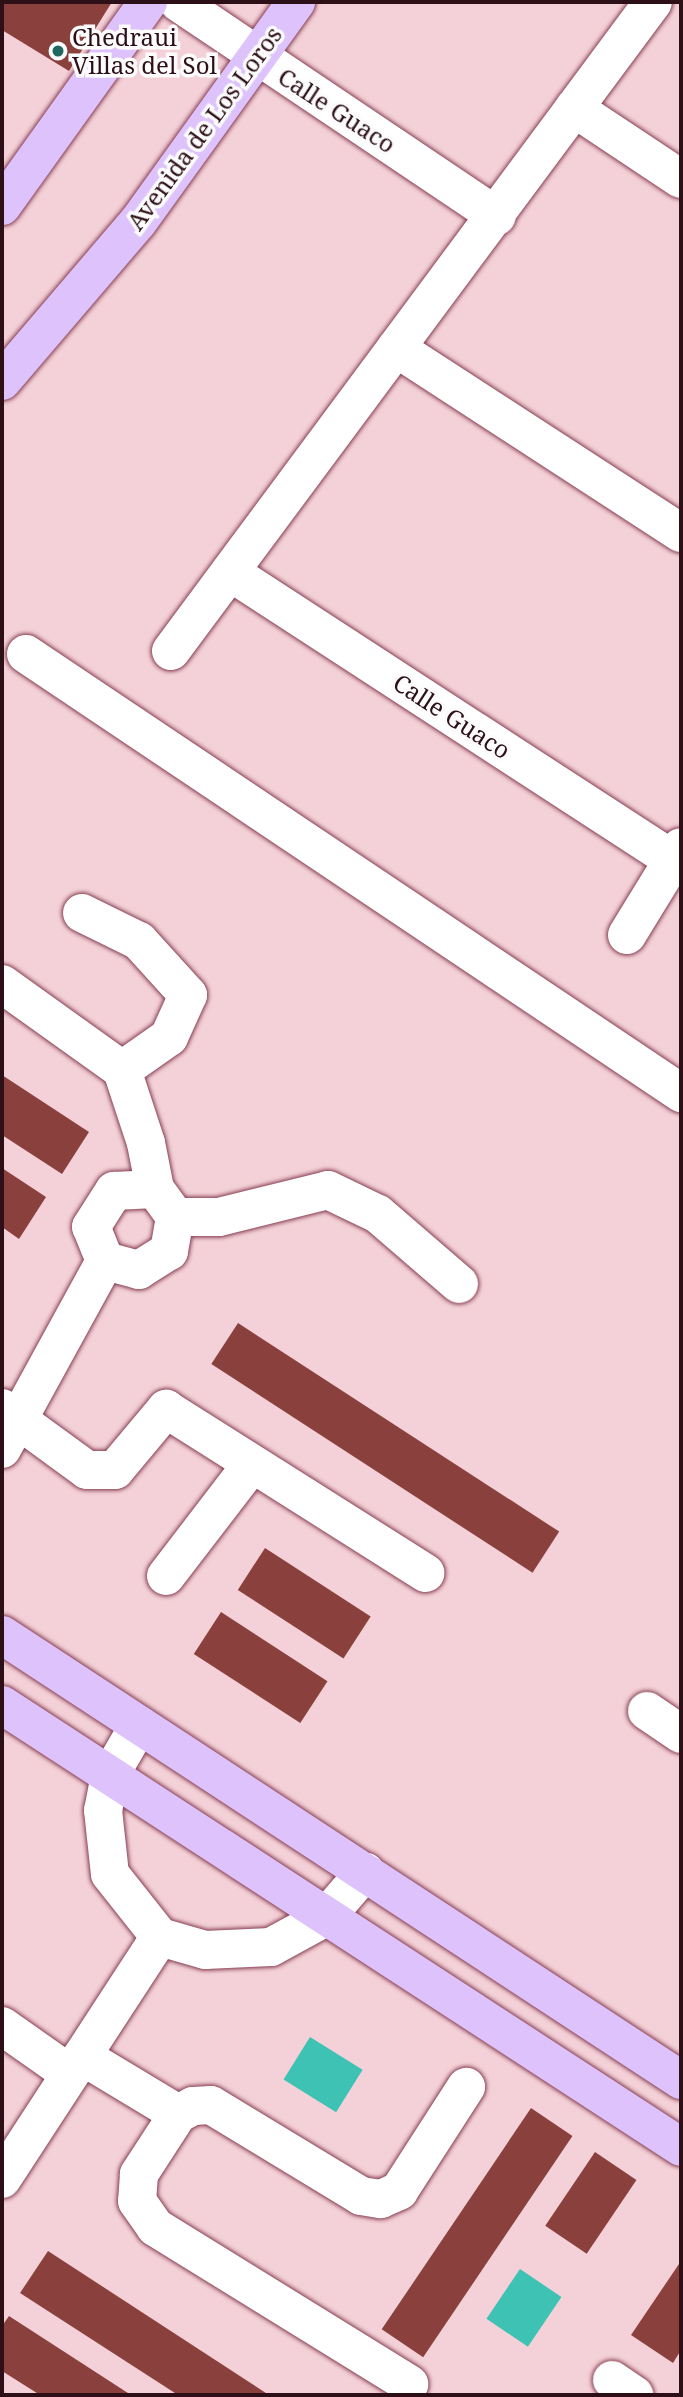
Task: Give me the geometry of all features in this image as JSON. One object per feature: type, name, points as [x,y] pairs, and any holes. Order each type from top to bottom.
[{"type":"main road","points":[[2,206],[148,2]]},
{"type":"main road","name":"Avenida de Los Loros","points":[[2,381],[138,222],[296,2]]},
{"type":"main road","points":[[2,1635],[681,2080]]},
{"type":"main road","points":[[2,1705],[681,2147]]},
{"type":"street","name":"Calle Guaco","points":[[178,2],[497,216]]},
{"type":"street","points":[[171,650],[497,216],[653,2]]},
{"type":"street","points":[[574,108],[681,179]]},
{"type":"street","points":[[396,348],[681,533]]},
{"type":"street","name":"Calle Guaco","points":[[230,572],[677,854],[627,935]]},
{"type":"street","points":[[26,654],[681,1093]]},
{"type":"street","points":[[82,913],[139,941],[188,995],[169,1037],[122,1070]]},
{"type":"street","points":[[2,984],[122,1070],[165,1203],[169,1251],[139,1269],[105,1261]]},
{"type":"street","points":[[105,1261],[91,1227],[114,1191],[219,1217],[328,1190],[378,1214],[459,1284]]},
{"type":"street","points":[[105,1261],[8,1425],[87,1470],[115,1470],[166,1409],[425,1573]]},
{"type":"street","points":[[166,1576],[252,1464]]},
{"type":"street","points":[[648,1711],[681,1734]]},
{"type":"street","points":[[139,1725],[110,1775],[103,1811],[110,1874],[160,1937],[205,1950],[271,1947],[326,1917],[365,1872]]},
{"type":"street","points":[[2,2179],[160,1937]]},
{"type":"street","points":[[7,2028],[178,2114]]},
{"type":"street","points":[[409,2384],[155,2227],[137,2201],[139,2174],[178,2114],[193,2106],[211,2105],[361,2196],[381,2199],[398,2191],[466,2087]]},
{"type":"shaded area","points":[[310,2037],[363,2070],[336,2112],[284,2079]]},
{"type":"shaded area","points":[[520,2269],[561,2297],[528,2347],[486,2319]]},
{"type":"building","name":"Chedraui Villas del Sol","points":[[2,2],[112,2],[69,71],[2,30]]},
{"type":"building","points":[[2,1075],[89,1132],[62,1174],[2,1135]]},
{"type":"building","points":[[2,1168],[46,1197],[19,1239],[2,1227]]},
{"type":"building","points":[[238,1323],[559,1532],[533,1573],[211,1364]]},
{"type":"building","points":[[265,1548],[371,1617],[343,1659],[238,1590]]},
{"type":"building","points":[[221,1612],[328,1681],[300,1723],[194,1654]]},
{"type":"building","points":[[531,2108],[572,2136],[423,2357],[382,2329]]},
{"type":"building","points":[[595,2152],[636,2180],[587,2254],[545,2226]]},
{"type":"building","points":[[48,2251],[269,2395],[178,2395],[20,2293]]},
{"type":"building","points":[[681,2261],[681,2350],[673,2363],[631,2335]]},
{"type":"building","points":[[9,2316],[131,2395],[40,2395],[2,2371],[2,2326]]},
{"type":"place","name":"Chedraui Villas del Sol","points":[[58,51]]}]
